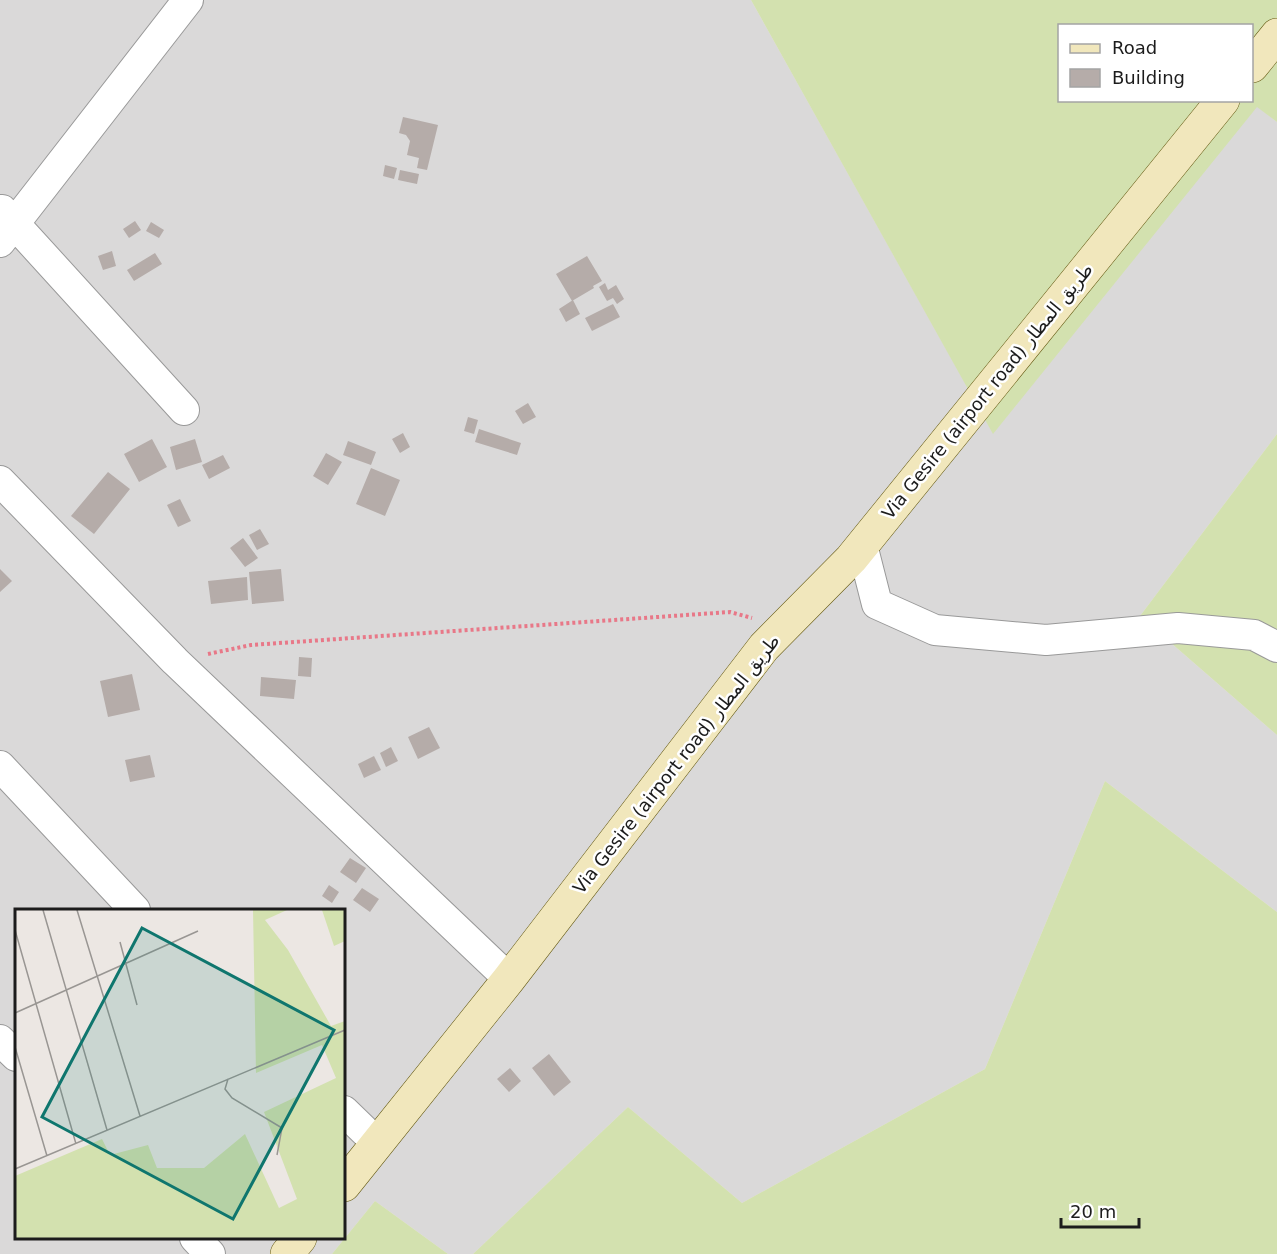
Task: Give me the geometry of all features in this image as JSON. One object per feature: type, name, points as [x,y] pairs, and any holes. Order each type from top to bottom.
[{"type":"main road","points":[[1253,64],[1277,35]]},
{"type":"main road","name":"Via Gesire (airport road) طريق المطار","points":[[345,1184],[509,979],[764,647],[862,545],[1221,102]]},
{"type":"main road","points":[[287,1254],[299,1239]]},
{"type":"street","points":[[184,411],[5,224],[188,0]]},
{"type":"street","points":[[0,481],[175,661],[509,979]]},
{"type":"street","points":[[862,545],[877,604],[935,630],[1046,640],[1178,628],[1254,635],[1277,647]]},
{"type":"street","points":[[0,766],[134,909]]},
{"type":"street","points":[[0,1040],[15,1055]]},
{"type":"street","points":[[345,1112],[377,1143]]},
{"type":"street","points":[[196,1239],[210,1254]]},
{"type":"path","points":[[175,661],[251,645],[730,612],[783,628]]},
{"type":"shaded area","points":[[0,0],[751,0],[993,433],[1257,106],[1277,122],[1277,434],[1140,616],[1277,735],[1277,912],[1105,781],[985,1069],[742,1203],[628,1107],[473,1254],[448,1254],[375,1201],[345,1238],[345,909],[15,909],[15,1239],[344,1239],[332,1254],[0,1254]]},
{"type":"green space","points":[[751,0],[1277,0],[1277,122],[1257,107],[993,434]]},
{"type":"green space","points":[[1277,434],[1277,735],[1140,616]]},
{"type":"green space","points":[[1105,781],[1277,912],[1277,1254],[473,1254],[628,1107],[742,1203],[985,1069]]},
{"type":"green space","points":[[375,1201],[448,1254],[332,1254]]},
{"type":"building","points":[[403,117],[438,125],[427,170],[417,168],[419,158],[407,155],[410,141],[406,135],[399,133]]},
{"type":"building","points":[[385,165],[397,168],[394,179],[383,176]]},
{"type":"building","points":[[400,170],[419,174],[417,184],[398,180]]},
{"type":"building","points":[[135,221],[141,230],[129,238],[123,229]]},
{"type":"building","points":[[151,222],[164,230],[159,238],[146,231]]},
{"type":"building","points":[[112,251],[116,266],[103,270],[98,256]]},
{"type":"building","points":[[155,253],[162,264],[134,281],[127,270]]},
{"type":"building","points":[[587,256],[602,281],[572,301],[556,274]]},
{"type":"building","points":[[605,283],[608,290],[616,285],[624,299],[617,304],[613,298],[607,301],[599,287]]},
{"type":"building","points":[[573,300],[580,314],[566,322],[559,309]]},
{"type":"building","points":[[613,304],[620,317],[592,331],[585,318]]},
{"type":"building","points":[[528,403],[536,417],[523,424],[515,411]]},
{"type":"building","points":[[468,417],[478,420],[474,434],[464,431]]},
{"type":"building","points":[[479,429],[521,443],[517,455],[475,442]]},
{"type":"building","points":[[403,433],[410,447],[400,453],[392,439]]},
{"type":"building","points":[[152,439],[167,467],[139,482],[124,454]]},
{"type":"building","points":[[195,439],[202,462],[176,470],[170,447]]},
{"type":"building","points":[[348,441],[376,452],[371,465],[343,455]]},
{"type":"building","points":[[326,453],[342,462],[328,485],[313,476]]},
{"type":"building","points":[[223,455],[230,468],[209,479],[202,465]]},
{"type":"building","points":[[371,468],[400,480],[385,516],[356,504]]},
{"type":"building","points":[[108,472],[130,489],[94,534],[71,516]]},
{"type":"building","points":[[180,499],[191,521],[178,527],[167,505]]},
{"type":"building","points":[[260,529],[269,544],[257,550],[249,535]]},
{"type":"building","points":[[243,538],[258,558],[245,567],[230,548]]},
{"type":"building","points":[[0,569],[12,581],[0,592]]},
{"type":"building","points":[[281,569],[284,601],[252,604],[249,572]]},
{"type":"building","points":[[247,577],[248,600],[211,604],[208,581]]},
{"type":"building","points":[[299,657],[312,658],[311,677],[298,676]]},
{"type":"building","points":[[132,674],[140,710],[108,717],[100,681]]},
{"type":"building","points":[[261,677],[296,680],[294,699],[260,696]]},
{"type":"building","points":[[429,727],[440,748],[418,759],[408,737]]},
{"type":"building","points":[[391,747],[398,761],[386,767],[380,753]]},
{"type":"building","points":[[150,755],[155,777],[130,782],[125,760]]},
{"type":"building","points":[[374,756],[381,770],[364,778],[358,764]]},
{"type":"building","points":[[350,858],[366,868],[356,883],[340,872]]},
{"type":"building","points":[[329,885],[339,892],[332,903],[322,896]]},
{"type":"building","points":[[362,888],[379,899],[370,912],[353,900]]},
{"type":"building","points":[[549,1054],[571,1082],[554,1096],[532,1068]]},
{"type":"building","points":[[510,1068],[521,1081],[509,1092],[497,1079]]}]
